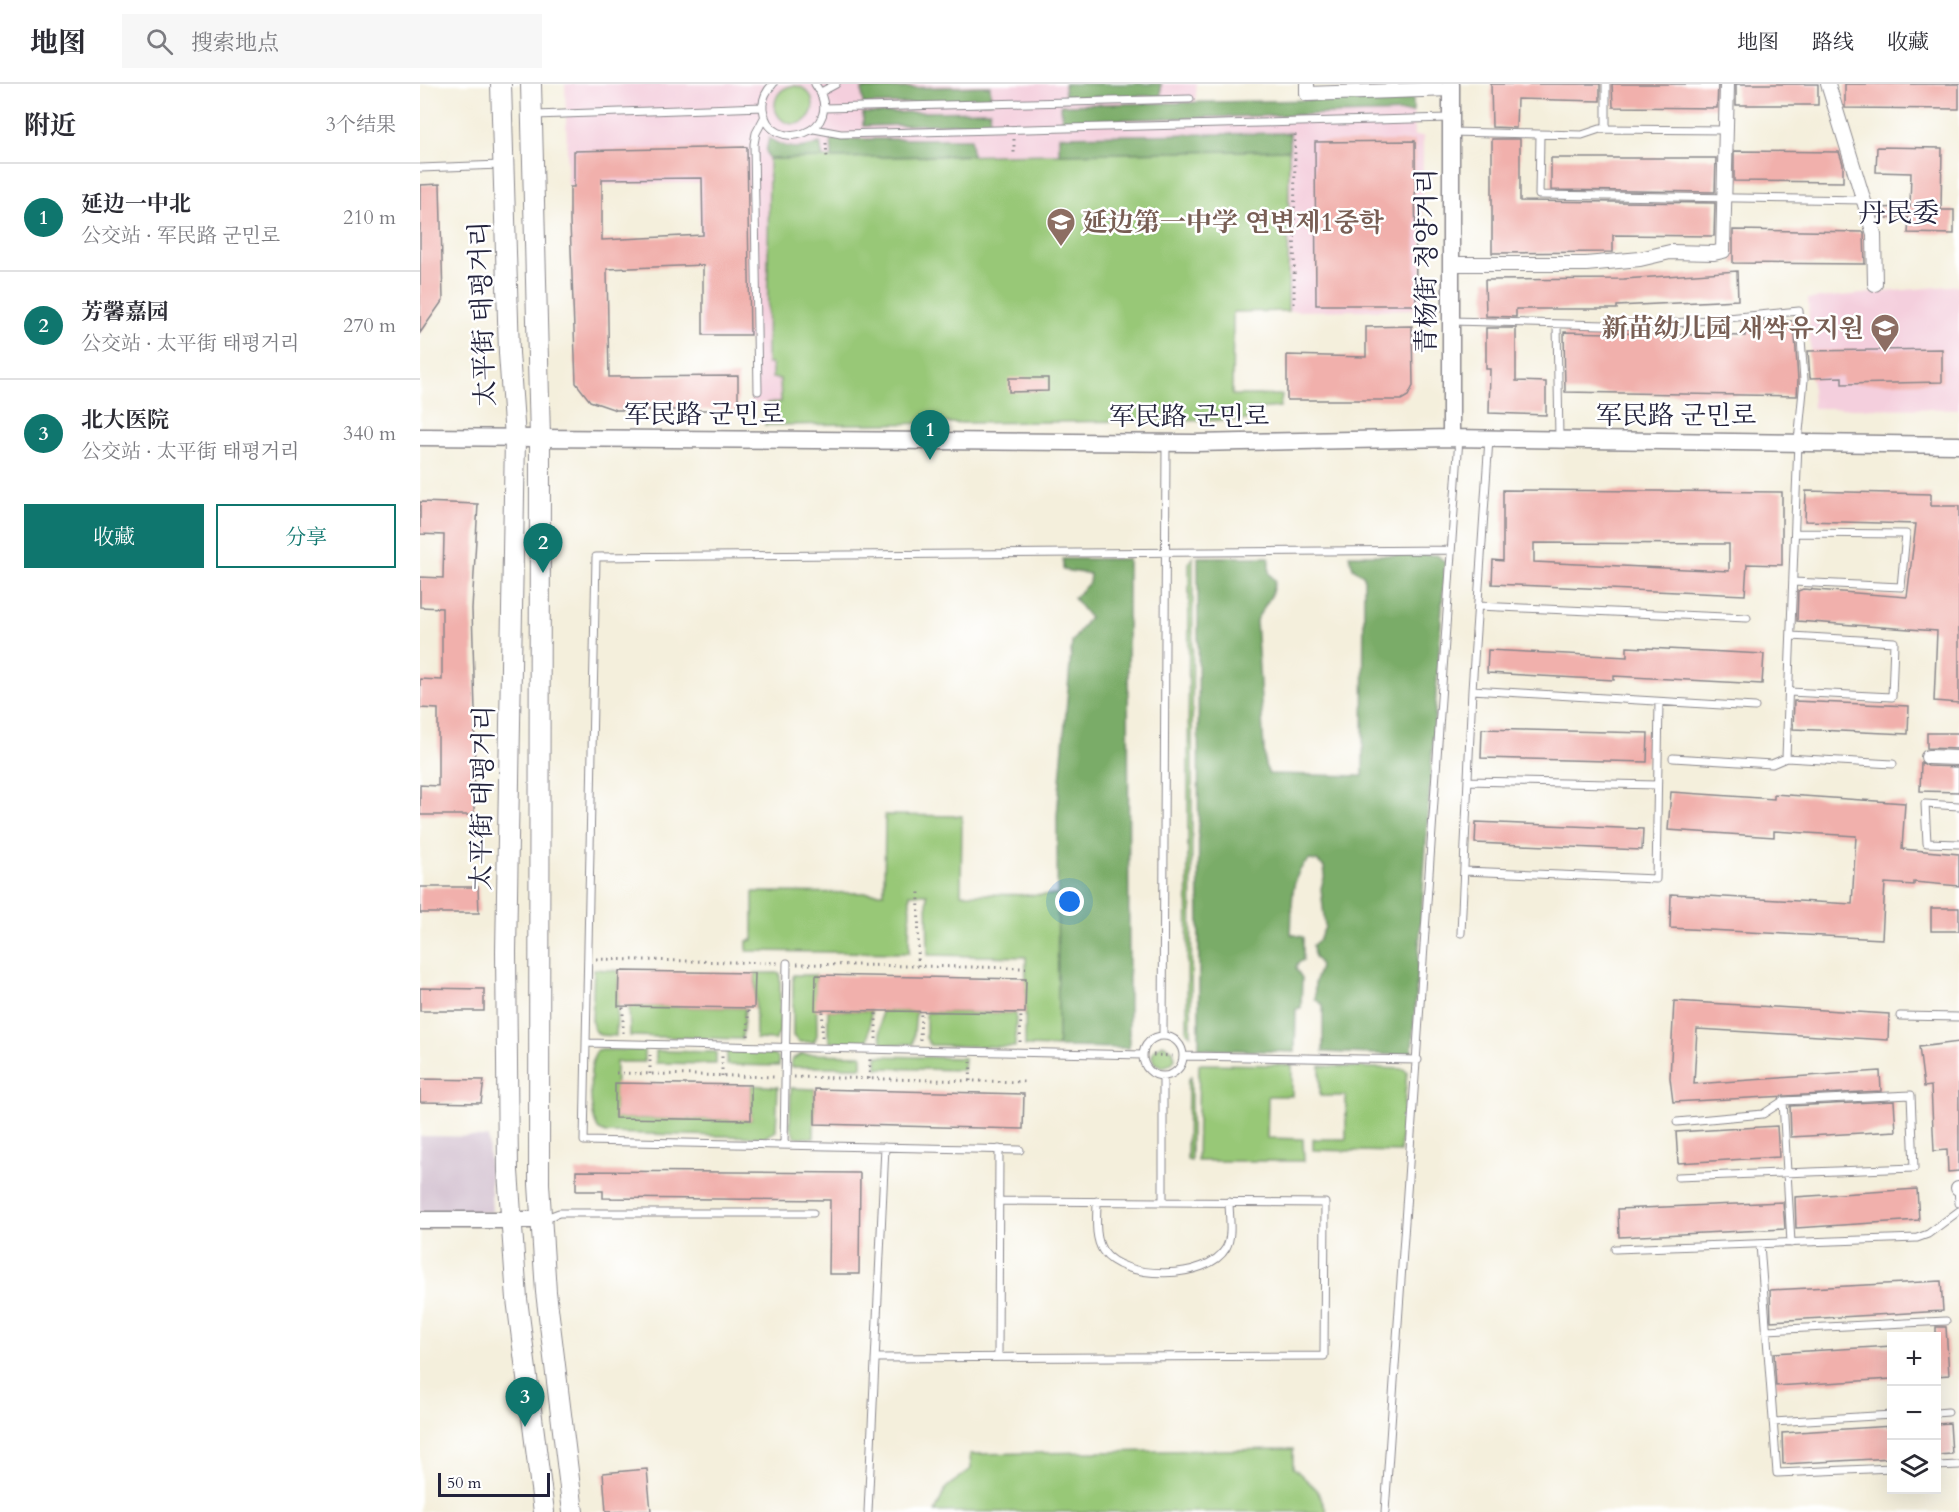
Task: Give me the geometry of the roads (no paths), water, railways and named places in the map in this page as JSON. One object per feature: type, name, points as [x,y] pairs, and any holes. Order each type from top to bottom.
[{"type":"main road","name":"太平街 태평거리","points":[[501,84],[509,353],[515,438],[506,952],[510,1221],[544,1512]]},
{"type":"main road","name":"太平街 태평거리","points":[[531,84],[540,438],[540,1220],[548,1318],[573,1512]]},
{"type":"street","points":[[1307,84],[1307,94],[1451,86]]},
{"type":"street","points":[[1451,264],[1586,264],[1640,259],[1670,252],[1723,251],[1727,130],[1726,84]]},
{"type":"street","points":[[1828,84],[1874,234],[1875,284]]},
{"type":"street","name":"青杨街 청양거리","points":[[1451,86],[1451,321],[1455,438]]},
{"type":"street","name":"军民路 군민로","points":[[420,437],[1166,443],[1455,438],[1959,445]]},
{"type":"street","points":[[1928,757],[1959,758]]},
{"type":"street","points":[[420,1220],[540,1220]]},
{"type":"lane","points":[[769,85],[763,107],[765,116],[770,125],[786,135],[796,136],[814,129],[820,121],[824,108],[821,92],[815,84]]},
{"type":"lane","points":[[821,92],[836,84]]},
{"type":"lane","points":[[1606,84],[1606,129]]},
{"type":"lane","points":[[824,108],[1190,99]]},
{"type":"lane","points":[[532,115],[763,107]]},
{"type":"lane","points":[[758,391],[754,144],[756,133],[765,116]]},
{"type":"lane","points":[[814,129],[841,134],[1295,122],[1451,125],[1540,135],[1582,135],[1606,129],[1727,130]]},
{"type":"lane","points":[[1540,135],[1539,195],[1864,200]]},
{"type":"lane","points":[[420,168],[504,165]]},
{"type":"lane","points":[[1451,321],[1645,326],[1799,311],[1804,380],[1798,442],[1786,758]]},
{"type":"lane","points":[[1557,324],[1559,440]]},
{"type":"lane","points":[[1385,1512],[1418,1060],[1451,550],[1455,438]]},
{"type":"lane","points":[[1461,933],[1472,690],[1489,439]]},
{"type":"lane","points":[[1163,1035],[1166,443]]},
{"type":"lane","points":[[1793,582],[1901,587],[1906,534],[1795,533]]},
{"type":"lane","points":[[1020,1150],[584,1141],[596,558],[1451,550]]},
{"type":"lane","points":[[1478,606],[1748,618]]},
{"type":"lane","points":[[1789,693],[1892,698],[1894,642],[1791,636]]},
{"type":"lane","points":[[1472,690],[1755,707]]},
{"type":"lane","points":[[1464,872],[1656,879],[1659,702]]},
{"type":"lane","points":[[1673,759],[1772,764],[1786,758],[1893,764]]},
{"type":"lane","points":[[1468,781],[1657,784]]},
{"type":"lane","points":[[1959,806],[1925,804],[1927,843],[1959,844]]},
{"type":"lane","points":[[784,1145],[787,963]]},
{"type":"lane","points":[[1900,1016],[1959,1017]]},
{"type":"lane","points":[[1163,1035],[1180,1044],[1184,1056],[1180,1068],[1163,1077],[1146,1067],[1143,1055],[1151,1039],[1163,1035]]},
{"type":"lane","points":[[586,1043],[1143,1055]]},
{"type":"lane","points":[[1184,1056],[1418,1060]]},
{"type":"lane","points":[[1163,1077],[1163,1202]]},
{"type":"lane","points":[[1677,1122],[1763,1114],[1783,1101],[1911,1095],[1914,1168],[1678,1177]]},
{"type":"lane","points":[[1783,1101],[1791,1243]]},
{"type":"lane","points":[[868,1512],[885,1147]]},
{"type":"lane","points":[[998,1356],[999,1149]]},
{"type":"lane","points":[[1959,1188],[1959,1203]]},
{"type":"lane","points":[[876,1358],[1324,1356],[1325,1203],[999,1201]]},
{"type":"lane","points":[[1097,1201],[1097,1237],[1104,1252],[1124,1268],[1139,1271],[1190,1271],[1204,1268],[1215,1260],[1226,1248],[1229,1239],[1229,1202]]},
{"type":"lane","points":[[1615,1249],[1917,1239],[1928,1234],[1959,1211]]},
{"type":"lane","points":[[540,1220],[559,1213],[813,1214]]},
{"type":"lane","points":[[1760,1244],[1778,1473],[1887,1468]]},
{"type":"lane","points":[[1766,1330],[1946,1321]]},
{"type":"lane","points":[[1941,1413],[1948,1412]]},
{"type":"lane","points":[[1773,1422],[1887,1416]]},
{"type":"lane","points":[[1941,1466],[1959,1465]]},
{"type":"place","name":"延边第一中学 연변제1중학","points":[[1061,248]]},
{"type":"place","name":"新苗幼儿园 새싹유지원","points":[[1885,354]]},
{"type":"place","name":"延边一中北","points":[[930,460]]},
{"type":"place","name":"芳馨嘉园","points":[[543,573]]},
{"type":"place","name":"北大医院","points":[[525,1427]]},
{"type":"district","name":"丹民委","points":[[1899,213]]}]
